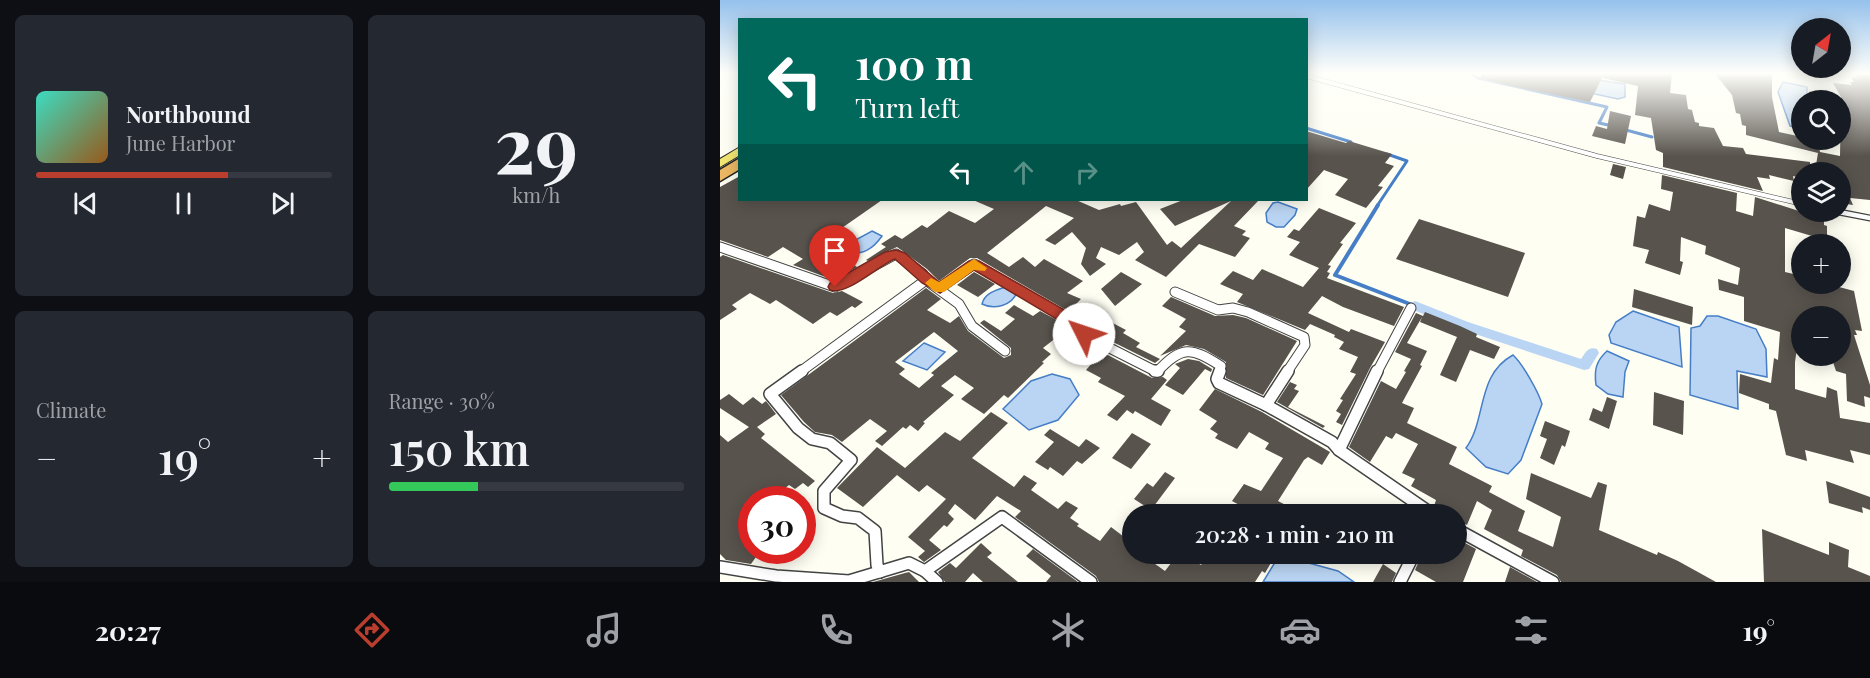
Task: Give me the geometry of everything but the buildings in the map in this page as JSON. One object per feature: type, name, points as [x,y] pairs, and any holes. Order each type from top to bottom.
[{"type":"highway","points":[[720,167],[738,155]]},
{"type":"highway","points":[[720,179],[738,166]]},
{"type":"main road","points":[[720,167],[738,152]]},
{"type":"street","points":[[720,247],[835,287],[854,278],[889,255],[896,254],[959,304],[972,326],[1005,351]]},
{"type":"street","points":[[940,288],[974,264],[1070,320],[1084,334],[1144,367],[1157,372],[1185,348],[1204,354],[1221,366],[1217,380],[1219,383],[1266,405],[1332,442],[1339,450],[1417,504]]},
{"type":"street","points":[[880,572],[877,565],[875,531],[858,518],[842,516],[824,508],[824,491],[851,460],[830,443],[812,439],[798,428],[770,394],[926,280]]},
{"type":"street","points":[[1175,292],[1218,310],[1233,308],[1248,312],[1304,337],[1305,345],[1266,405]]},
{"type":"street","points":[[1339,450],[1391,343],[1411,308]]},
{"type":"street","points":[[925,571],[1002,517],[1091,582]]},
{"type":"street","points":[[1467,535],[1553,582]]},
{"type":"street","points":[[720,567],[776,576],[849,582],[909,563],[925,571],[937,582]]},
{"type":"street","points":[[1400,582],[1409,564]]},
{"type":"lane","points":[[1398,101],[1597,156],[1791,201]]},
{"type":"lane","points":[[1851,214],[1870,218]]},
{"type":"water","points":[[1781,101],[1791,101],[1790,126]]},
{"type":"water","points":[[1278,202],[1297,209],[1295,215],[1284,227],[1276,227],[1267,222],[1266,213],[1273,203]]},
{"type":"water","points":[[872,231],[882,236],[875,244],[863,252],[847,253],[850,243]]},
{"type":"water","points":[[1008,286],[1017,292],[1007,304],[992,307],[982,304],[989,294]]},
{"type":"water","points":[[1633,311],[1679,327],[1682,367],[1611,343],[1609,335],[1616,322]]},
{"type":"water","points":[[1707,316],[1718,316],[1756,329],[1766,349],[1767,377],[1737,371],[1738,409],[1690,395],[1691,328],[1700,326]]},
{"type":"water","points":[[924,343],[945,352],[927,370],[903,361]]},
{"type":"water","points":[[1607,351],[1629,361],[1625,372],[1623,397],[1608,394],[1596,385],[1597,366],[1600,358]]},
{"type":"water","points":[[1513,355],[1521,364],[1542,404],[1521,460],[1508,474],[1486,467],[1466,448],[1473,436],[1483,398],[1493,374]]},
{"type":"water","points":[[1052,374],[1070,379],[1079,395],[1058,420],[1029,430],[1003,409],[1031,381]]},
{"type":"water","points":[[1274,564],[1313,564],[1338,571],[1354,582],[1263,582]]},
{"type":"waterway","points":[[1581,101],[1607,107],[1599,123],[1613,126]]},
{"type":"waterway","points":[[1308,129],[1351,142]]},
{"type":"waterway","points":[[1626,130],[1652,137]]},
{"type":"waterway","points":[[1377,206],[1407,161],[1387,154]]},
{"type":"waterway","points":[[1378,205],[1335,275],[1415,306]]},
{"type":"waterway","points":[[1415,306],[1464,326],[1584,365],[1592,353]]},
{"type":"slow traffic","points":[[931,283],[940,288],[974,264],[981,268]]},
{"type":"route","points":[[835,287],[854,278],[889,255],[901,256],[923,274],[926,280],[940,288],[974,264],[1070,320],[1084,334]]}]
